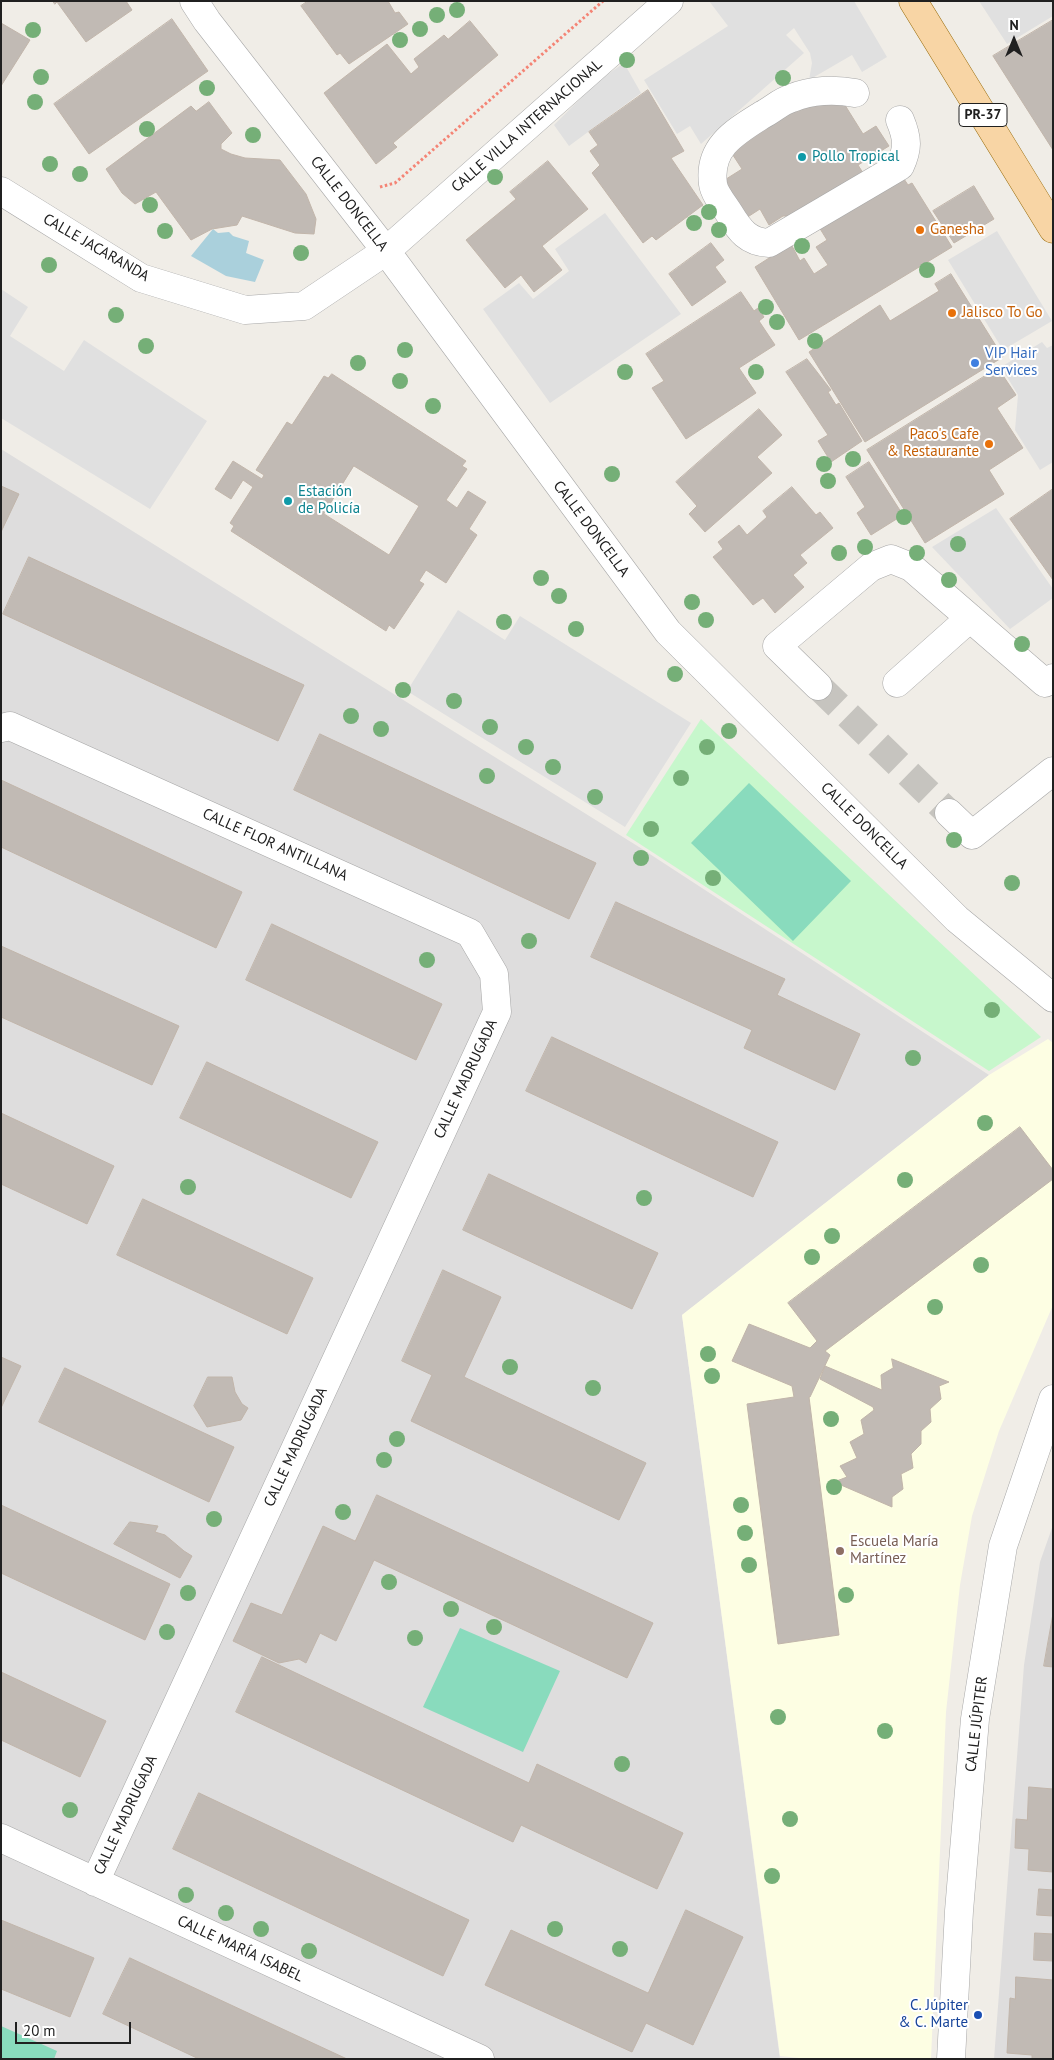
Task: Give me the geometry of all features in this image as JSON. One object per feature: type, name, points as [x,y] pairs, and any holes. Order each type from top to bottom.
[{"type":"main road","name":"PR-37","points":[[913,1],[1053,229]]},
{"type":"street","name":"CALLE DONCELLA","points":[[194,1],[386,250],[668,632],[957,919],[1053,998]]},
{"type":"street","name":"CALLE VILLA INTERNACIONAL","points":[[386,250],[669,1]]},
{"type":"street","points":[[855,93],[840,90],[810,93],[791,98],[737,131],[721,145],[713,164],[713,186],[736,225],[751,240],[769,244],[900,166],[907,151],[904,129],[900,120]]},
{"type":"street","name":"CALLE JACARANDA","points":[[1,191],[141,278],[245,310],[304,306],[386,250]]},
{"type":"street","points":[[818,686],[777,646],[871,568],[891,559],[911,568],[1050,683]]},
{"type":"street","points":[[896,683],[970,618]]},
{"type":"street","name":"CALLE FLOR ANTILLANA","points":[[1,728],[10,726],[470,933],[494,974],[497,1012]]},
{"type":"street","points":[[949,813],[972,835],[1053,771]]},
{"type":"street","name":"CALLE MADRUGADA","points":[[95,1882],[497,1012]]},
{"type":"street","name":"CALLE JÚPITER","points":[[951,2059],[959,1911],[975,1719],[1003,1546],[1053,1399]]},
{"type":"street","name":"CALLE MARÍA ISABEL","points":[[1,1838],[95,1882],[437,2050],[480,2059]]},
{"type":"path","points":[[374,184],[380,187],[395,183],[603,1]]},
{"type":"shaded area","points":[[709,1],[854,1],[887,57],[862,72],[852,55],[809,80],[812,63],[810,53],[794,28],[786,35],[804,53],[701,144],[690,126],[677,134],[644,80],[728,26]]},
{"type":"shaded area","points":[[979,1],[1053,1],[1053,16],[1007,44]]},
{"type":"shaded area","points":[[624,63],[641,93],[569,146],[554,125],[598,81]]},
{"type":"shaded area","points":[[605,213],[681,314],[550,403],[483,309],[519,283],[533,299],[569,271],[555,249]]},
{"type":"shaded area","points":[[997,231],[1052,321],[1003,350],[948,260]]},
{"type":"shaded area","points":[[1,289],[28,307],[10,336],[64,371],[84,340],[207,421],[150,509],[1,418]]},
{"type":"shaded area","points":[[1042,342],[1047,348],[1053,345],[1053,462],[1040,470],[1015,430],[1018,395],[1001,367]]},
{"type":"shaded area","points":[[1,449],[639,847],[989,1075],[682,1315],[780,2059],[1,2059]]},
{"type":"shaded area","points":[[996,508],[1053,589],[1053,598],[1010,629],[932,547]]},
{"type":"shaded area","points":[[458,610],[505,640],[520,616],[691,723],[625,827],[407,691]]},
{"type":"shaded area","name":"Escuela María Martínez","points":[[1048,1039],[1053,1043],[1053,1305],[999,1431],[972,1516],[960,1585],[946,1712],[931,2059],[809,2059],[780,2056],[682,1315],[989,1075]]},
{"type":"shaded area","points":[[1053,1525],[1053,2059],[994,2059],[1024,1665],[1040,1562]]},
{"type":"green space","points":[[701,719],[1041,1037],[989,1071],[626,835]]},
{"type":"green space","points":[[749,783],[851,881],[793,941],[691,843]]},
{"type":"green space","points":[[460,1628],[560,1671],[523,1752],[423,1707]]},
{"type":"green space","points":[[1,2026],[57,2051],[54,2059],[1,2059]]},
{"type":"water","points":[[213,229],[218,233],[229,232],[233,236],[249,241],[246,253],[264,260],[255,282],[226,276],[191,256]]},
{"type":"building","points":[[53,1],[126,1],[132,10],[86,42],[57,2],[55,4]]},
{"type":"building","points":[[308,1],[388,1],[395,13],[399,12],[408,24],[349,64],[340,53],[337,55],[301,6]]},
{"type":"building","points":[[172,19],[208,71],[89,154],[54,104]]},
{"type":"building","points":[[1053,20],[1053,150],[993,56]]},
{"type":"building","points":[[470,21],[498,55],[393,143],[397,147],[376,164],[324,93],[387,44],[411,74],[419,67],[414,59],[444,35],[448,39]]},
{"type":"building","points":[[1,23],[30,40],[1,86]]},
{"type":"building","name":"Pollo Tropical","points":[[833,86],[863,134],[876,126],[889,146],[858,165],[863,173],[793,216],[783,216],[769,225],[760,209],[746,218],[723,181],[742,169],[729,149]]},
{"type":"building","points":[[648,90],[684,151],[671,158],[703,205],[656,240],[652,236],[643,243],[592,173],[600,165],[590,151],[598,145],[589,132]]},
{"type":"building","points":[[209,102],[232,133],[221,144],[221,149],[245,158],[280,160],[306,194],[316,219],[314,234],[295,233],[242,216],[237,225],[212,229],[191,240],[156,192],[135,204],[122,193],[106,169],[191,106],[196,111]]},
{"type":"building","points":[[548,161],[588,209],[542,246],[562,270],[534,292],[521,275],[505,288],[466,240],[516,199],[510,192]]},
{"type":"building","points":[[902,176],[908,185],[912,183],[952,247],[799,340],[755,267],[791,244],[800,261],[804,258],[814,274],[828,265],[816,247],[827,240],[819,227]]},
{"type":"building","points":[[974,186],[994,219],[954,243],[933,211]]},
{"type":"building","points":[[711,243],[724,260],[715,267],[726,282],[692,306],[669,274]]},
{"type":"building","points":[[951,274],[1003,357],[865,442],[809,352],[880,305],[890,321],[939,291],[935,284]]},
{"type":"building","points":[[741,292],[754,311],[758,308],[764,317],[759,321],[775,345],[739,368],[756,393],[686,439],[652,388],[664,381],[646,354]]},
{"type":"building","points":[[807,359],[831,390],[828,392],[836,405],[839,403],[862,441],[831,462],[818,441],[828,435],[786,372]]},
{"type":"building","points":[[998,368],[1016,395],[997,408],[1023,448],[989,470],[1004,494],[925,543],[867,450]]},
{"type":"building","name":"Estación de Policía","points":[[332,374],[466,461],[462,466],[467,469],[446,500],[457,508],[468,491],[486,502],[469,529],[477,535],[446,583],[426,570],[419,581],[424,584],[394,629],[389,625],[386,631],[231,531],[234,526],[230,523],[253,487],[243,480],[231,499],[215,489],[233,461],[262,479],[264,475],[256,470],[287,422],[292,425],[324,376],[328,378]],"holes":[[[354,466],[419,506],[389,555],[324,514]]]},
{"type":"building","points":[[759,409],[782,435],[757,457],[772,473],[705,532],[689,514],[697,506],[676,482]]},
{"type":"building","points":[[869,462],[903,515],[871,535],[857,513],[865,507],[846,477]]},
{"type":"building","points":[[1,486],[19,494],[1,532]]},
{"type":"building","points":[[792,487],[816,515],[820,512],[833,528],[800,555],[807,563],[793,575],[804,587],[775,613],[763,598],[753,605],[713,557],[723,549],[718,542],[739,525],[747,535],[767,517],[763,511]]},
{"type":"building","points":[[1053,489],[1053,580],[1010,519]]},
{"type":"building","points":[[29,557],[304,685],[278,741],[3,614]]},
{"type":"building","points":[[320,734],[596,863],[569,919],[294,790]]},
{"type":"building","points":[[1,780],[242,892],[216,948],[1,847]]},
{"type":"building","points":[[616,902],[785,979],[777,995],[860,1034],[835,1090],[744,1048],[752,1030],[591,957]]},
{"type":"building","points":[[272,924],[442,1004],[416,1060],[246,980]]},
{"type":"building","points":[[1,946],[179,1026],[152,1085],[1,1017]]},
{"type":"building","points":[[552,1037],[778,1142],[753,1197],[526,1091]]},
{"type":"building","points":[[207,1062],[378,1142],[351,1198],[180,1118]]},
{"type":"building","points":[[1,1113],[114,1166],[87,1224],[1,1184]]},
{"type":"building","points":[[1020,1127],[1053,1170],[1053,1179],[825,1351],[830,1355],[809,1397],[839,1635],[778,1644],[747,1404],[794,1397],[792,1386],[732,1361],[749,1324],[810,1348],[817,1341],[788,1303]]},
{"type":"building","points":[[489,1174],[658,1253],[632,1309],[463,1230]]},
{"type":"building","points":[[143,1199],[313,1278],[287,1334],[117,1255]]},
{"type":"building","points":[[443,1270],[501,1297],[464,1377],[646,1463],[619,1520],[411,1421],[432,1375],[402,1361]]},
{"type":"building","points":[[1,1357],[21,1366],[1,1408]]},
{"type":"building","points":[[892,1359],[949,1382],[939,1386],[941,1399],[930,1409],[931,1422],[921,1431],[921,1444],[911,1454],[913,1468],[901,1474],[903,1489],[892,1497],[892,1507],[834,1482],[847,1477],[840,1466],[857,1458],[850,1442],[864,1434],[861,1420],[874,1410],[873,1407],[820,1379],[825,1366],[882,1390],[881,1375],[893,1368]]},
{"type":"building","points":[[65,1368],[234,1447],[209,1502],[39,1422]]},
{"type":"building","points":[[208,1377],[232,1377],[235,1392],[242,1404],[248,1408],[241,1420],[207,1427],[194,1406]]},
{"type":"building","points":[[377,1495],[653,1623],[627,1678],[374,1560],[336,1641],[320,1633],[306,1663],[299,1659],[279,1663],[233,1641],[251,1603],[282,1615],[323,1526],[355,1541]]},
{"type":"building","points":[[1,1505],[170,1584],[145,1640],[1,1573]]},
{"type":"building","points":[[130,1522],[158,1526],[155,1532],[165,1535],[192,1556],[180,1578],[114,1544]]},
{"type":"building","points":[[1053,1614],[1053,1667],[1044,1666]]},
{"type":"building","points":[[262,1657],[529,1783],[537,1764],[683,1833],[657,1889],[521,1825],[513,1842],[236,1712]]},
{"type":"building","points":[[1,1672],[106,1721],[80,1777],[1,1740]]},
{"type":"building","points":[[1029,1787],[1053,1789],[1053,1872],[1028,1870],[1029,1849],[1015,1848],[1016,1819],[1027,1820]]},
{"type":"building","points":[[199,1793],[469,1920],[443,1976],[173,1849]]},
{"type":"building","points":[[1039,1889],[1053,1890],[1053,1916],[1037,1915]]},
{"type":"building","points":[[686,1910],[743,1937],[693,2045],[646,2023],[632,2052],[485,1985],[511,1930],[648,1993]]},
{"type":"building","points":[[1,1920],[94,1958],[70,2017],[1,1989]]},
{"type":"building","points":[[1035,1933],[1053,1934],[1053,1961],[1034,1960]]},
{"type":"building","points":[[130,1958],[347,2059],[199,2059],[103,2014]]},
{"type":"building","points":[[1016,1977],[1053,1980],[1053,2059],[1032,2059],[1032,2055],[1007,2053],[1010,1998],[1015,1999]]},
{"type":"tunnel","points":[[818,686],[949,813]]},
{"type":"place","name":"Pollo Tropical","points":[[802,157]]},
{"type":"place","name":"Ganesha","points":[[920,230]]},
{"type":"place","name":"Jalisco To Go","points":[[952,313]]},
{"type":"place","name":"VIP Hair Services","points":[[975,363]]},
{"type":"place","name":"Paco's Cafe & Restaurante","points":[[989,444]]},
{"type":"place","name":"Estación de Policía","points":[[288,501]]},
{"type":"place","name":"Escuela María Martínez","points":[[840,1551]]},
{"type":"place","name":"C. Júpiter & C. Marte","points":[[978,2015]]}]
